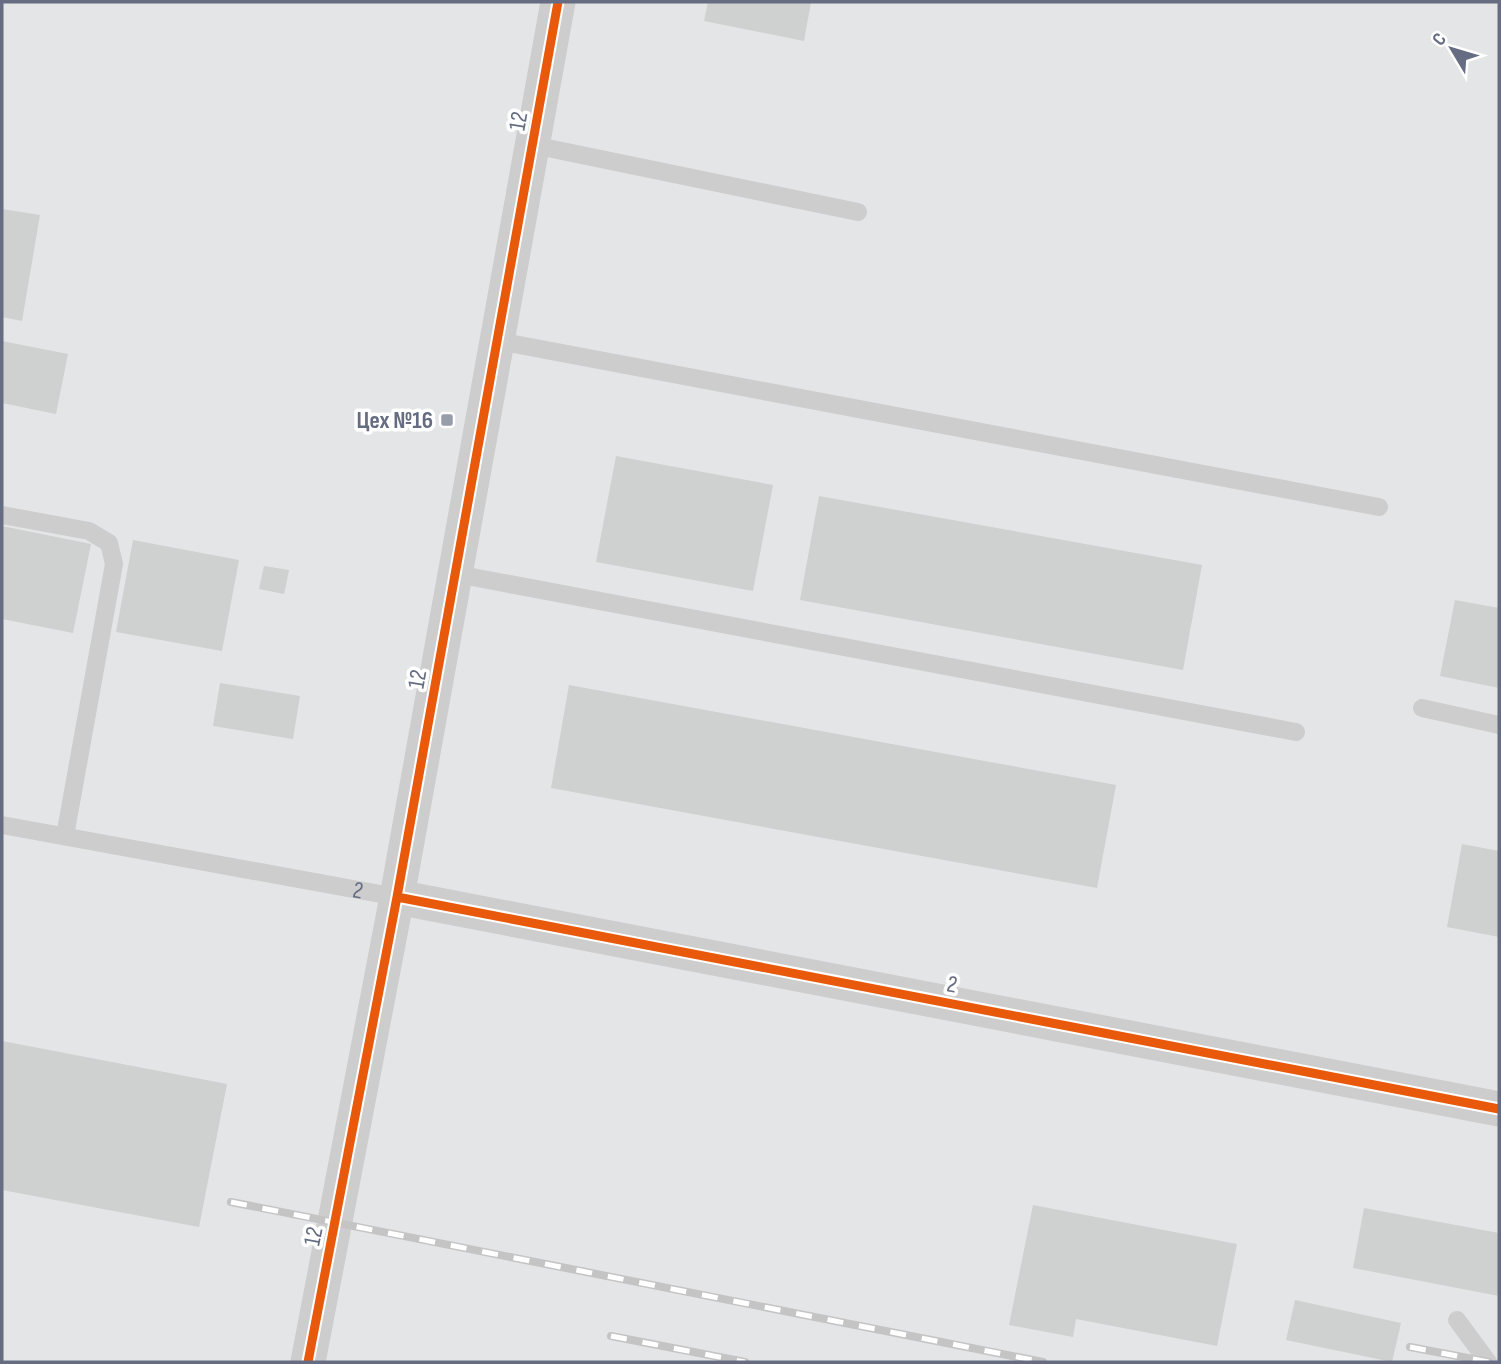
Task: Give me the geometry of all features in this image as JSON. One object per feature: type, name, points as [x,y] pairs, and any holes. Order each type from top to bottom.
[{"type":"street","name":"12","points":[[308,1362],[397,897],[558,2]]},
{"type":"street","name":"2","points":[[397,897],[1499,1109]]},
{"type":"lane","points":[[533,145],[858,212]]},
{"type":"lane","points":[[498,341],[1379,507]]},
{"type":"lane","points":[[2,515],[89,531],[109,543],[114,564],[65,836]]},
{"type":"lane","points":[[456,574],[1296,732]]},
{"type":"lane","points":[[1422,708],[1499,725]]},
{"type":"lane","name":"2","points":[[2,825],[397,897]]},
{"type":"lane","points":[[1457,1320],[1488,1362]]},
{"type":"shaded area","points":[[2,2],[1499,2],[1499,1362],[2,1362]]},
{"type":"building","points":[[708,2],[811,2],[804,41],[704,21]]},
{"type":"building","points":[[2,209],[40,215],[22,321],[2,317]]},
{"type":"building","points":[[2,341],[68,354],[56,414],[2,403]]},
{"type":"building","points":[[616,456],[773,485],[753,591],[596,562]]},
{"type":"building","points":[[819,496],[1202,565],[1183,670],[800,600]]},
{"type":"building","points":[[2,526],[91,544],[73,633],[2,619]]},
{"type":"building","points":[[133,540],[239,560],[222,651],[116,632]]},
{"type":"building","points":[[264,566],[289,570],[284,594],[259,589]]},
{"type":"building","points":[[1455,600],[1499,608],[1499,688],[1440,676]]},
{"type":"building","points":[[220,683],[300,696],[293,739],[213,726]]},
{"type":"building","points":[[569,685],[1116,785],[1097,888],[551,788]]},
{"type":"building","points":[[1462,844],[1499,851],[1499,937],[1447,927]]},
{"type":"building","points":[[2,1041],[227,1084],[199,1227],[2,1190]]},
{"type":"building","points":[[1033,1205],[1237,1244],[1217,1346],[1076,1319],[1073,1337],[1009,1325]]},
{"type":"building","points":[[1364,1208],[1499,1233],[1499,1296],[1353,1268]]},
{"type":"building","points":[[1295,1300],[1401,1323],[1392,1362],[1286,1340]]},
{"type":"railway","points":[[231,1202],[1043,1362]]},
{"type":"railway","points":[[611,1336],[745,1362]]},
{"type":"railway","points":[[1410,1347],[1489,1362]]},
{"type":"cycle path","points":[[308,1362],[397,897],[558,2]]},
{"type":"cycle path","points":[[397,897],[1499,1109]]},
{"type":"place","name":"Цех №16","points":[[447,420]]}]
